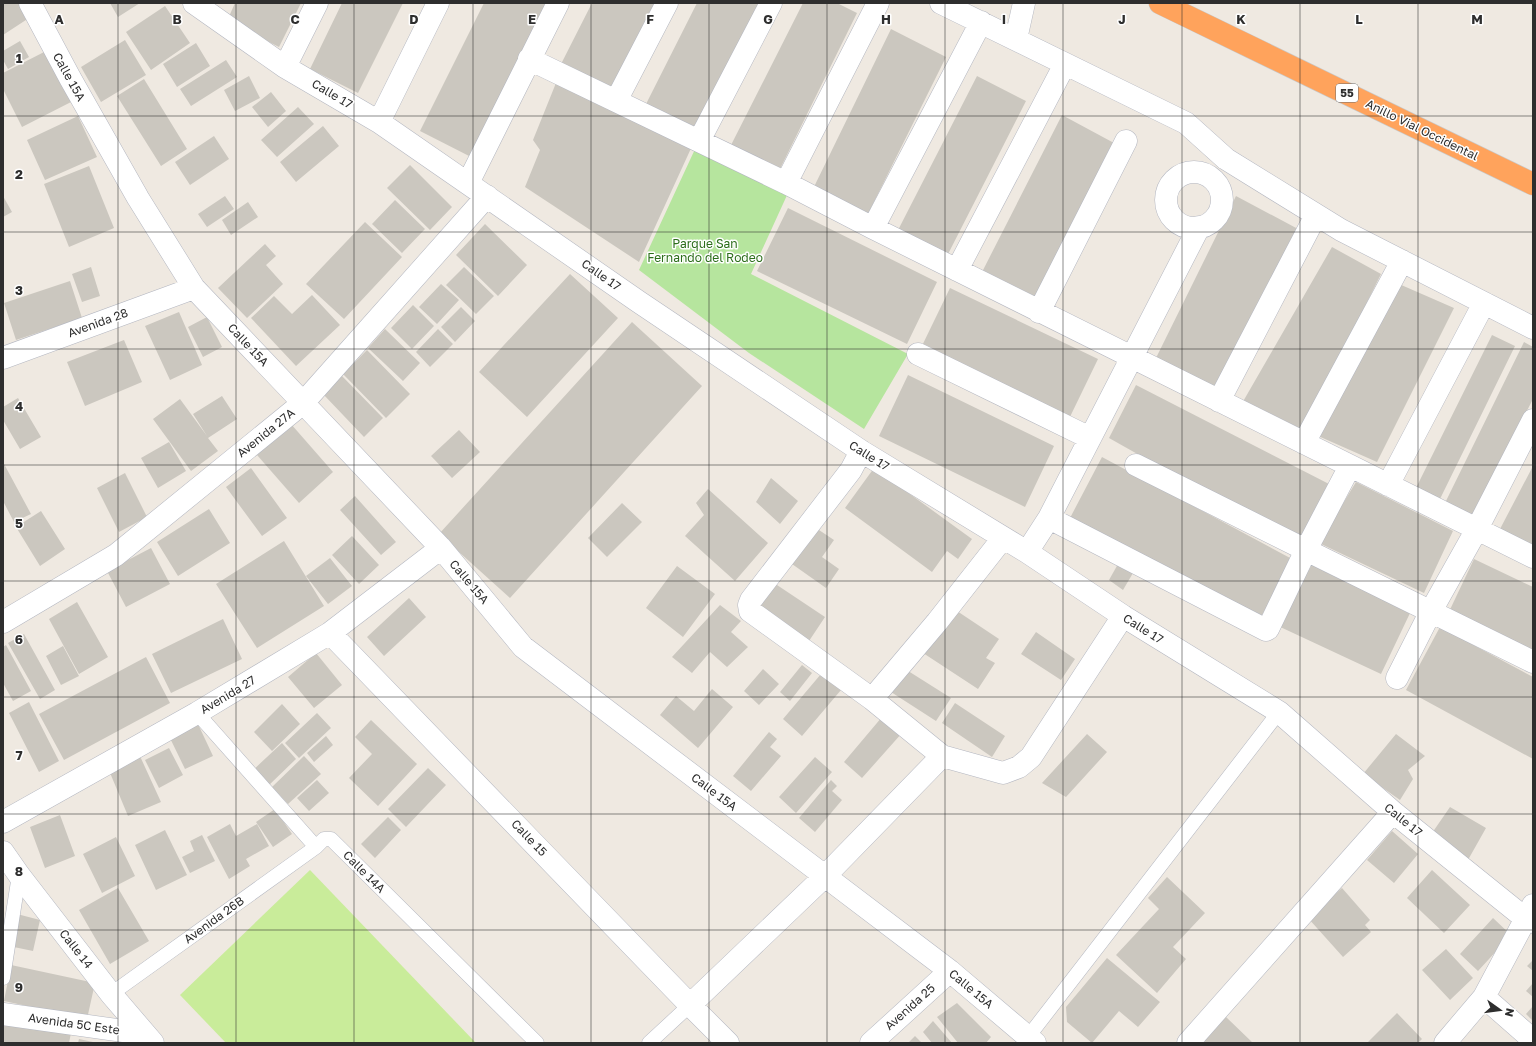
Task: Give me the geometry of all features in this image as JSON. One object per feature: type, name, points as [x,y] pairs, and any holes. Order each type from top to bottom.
[{"type":"highway","name":"Anillo Vial Occidental","points":[[1160,3],[1533,184]]},
{"type":"street","name":"Calle 15A","points":[[30,3],[134,192],[194,288],[441,548],[523,647],[950,971],[1032,1040]]},
{"type":"street","name":"Calle 17","points":[[194,3],[285,66],[379,122],[639,302],[861,451],[1027,552],[1123,616],[1279,712],[1393,812],[1531,916]]},
{"type":"street","points":[[285,66],[317,3]]},
{"type":"street","points":[[379,122],[438,3]]},
{"type":"street","points":[[468,183],[558,3]]},
{"type":"street","points":[[616,101],[667,3]]},
{"type":"street","points":[[699,141],[772,3]]},
{"type":"street","points":[[786,182],[878,3]]},
{"type":"street","points":[[941,3],[1186,123],[1226,159],[1341,230],[1533,328]]},
{"type":"street","points":[[1016,40],[1024,3]]},
{"type":"street","points":[[873,228],[981,22]]},
{"type":"street","points":[[529,59],[786,182],[1039,312],[1533,557]]},
{"type":"street","points":[[957,270],[1065,64]]},
{"type":"street","points":[[1039,312],[1126,141]]},
{"type":"street","name":"Avenida 27A","points":[[3,622],[116,555],[303,403],[487,196]]},
{"type":"street","points":[[1219,401],[1316,215]]},
{"type":"street","points":[[1027,552],[1048,518],[1199,228]]},
{"type":"street","points":[[1304,443],[1402,261]]},
{"type":"street","name":"Avenida 28","points":[[3,358],[194,288]]},
{"type":"street","points":[[1388,485],[1484,303]]},
{"type":"street","points":[[918,354],[1090,438]]},
{"type":"street","points":[[1397,678],[1477,530],[1533,420]]},
{"type":"street","points":[[861,451],[851,470],[751,600],[749,605],[750,611],[872,699],[942,756],[1003,773],[1019,767],[1031,757],[1123,616]]},
{"type":"street","points":[[1136,465],[1533,662]]},
{"type":"street","points":[[1048,518],[1266,630],[1268,629],[1306,550],[1350,466]]},
{"type":"street","points":[[872,699],[937,622],[1003,538]]},
{"type":"street","name":"Avenida 27","points":[[3,822],[197,713],[330,633],[441,548]]},
{"type":"street","name":"Calle 15","points":[[330,633],[728,1043]]},
{"type":"street","points":[[690,1005],[825,876],[942,756]]},
{"type":"street","points":[[1188,1043],[1393,812]]},
{"type":"street","name":"Calle 14","points":[[9,865],[111,994],[149,1038]]},
{"type":"street","points":[[1445,1043],[1484,997],[1531,916]]},
{"type":"street","name":"Avenida 25","points":[[871,1043],[950,971]]},
{"type":"street","points":[[1484,997],[1533,1040]]},
{"type":"street","name":"Avenida 5C Este","points":[[3,1014],[149,1038]]},
{"type":"lane","points":[[1032,1040],[1279,712]]},
{"type":"lane","points":[[197,713],[316,847]]},
{"type":"lane","name":"Calle 14A","points":[[316,847],[324,839],[331,839],[537,1043]]},
{"type":"lane","name":"Avenida 26B","points":[[111,994],[316,847]]},
{"type":"lane","points":[[3,978],[9,865]]},
{"type":"lane","points":[[649,1043],[690,1005]]},
{"type":"green space","name":"Parque San Fernando del Rodeo","points":[[696,147],[788,193],[751,274],[908,354],[864,429],[749,353],[639,270]]},
{"type":"green space","points":[[310,870],[475,1043],[226,1043],[180,995]]},
{"type":"building","points":[[21,3],[29,18],[3,35],[3,4]]},
{"type":"building","points":[[110,3],[140,3],[118,17]]},
{"type":"building","points":[[235,3],[301,3],[279,47],[227,21]]},
{"type":"building","points":[[342,3],[403,3],[358,93],[310,69]]},
{"type":"building","points":[[484,3],[550,3],[473,158],[420,131]]},
{"type":"building","points":[[592,3],[655,3],[608,96],[558,70]]},
{"type":"building","points":[[697,3],[765,3],[697,137],[643,110]]},
{"type":"building","points":[[803,3],[837,3],[857,13],[777,175],[728,151]]},
{"type":"building","points":[[165,6],[190,43],[151,70],[126,32]]},
{"type":"building","points":[[891,29],[946,57],[865,220],[811,193]]},
{"type":"building","points":[[125,40],[146,75],[101,102],[81,67]]},
{"type":"building","points":[[20,41],[29,57],[8,69],[3,60],[3,51]]},
{"type":"building","points":[[196,43],[210,66],[177,87],[163,64]]},
{"type":"building","points":[[48,50],[73,101],[22,127],[3,89],[3,73]]},
{"type":"building","points":[[226,60],[237,77],[191,106],[180,89]]},
{"type":"building","points":[[249,76],[260,98],[235,111],[224,90]]},
{"type":"building","points":[[977,76],[1026,101],[945,260],[895,236]]},
{"type":"building","points":[[558,78],[693,144],[639,262],[525,187],[540,150],[533,140]]},
{"type":"building","points":[[144,79],[187,149],[161,166],[117,96]]},
{"type":"building","points":[[271,92],[286,111],[268,127],[252,107]]},
{"type":"building","points":[[298,107],[314,124],[277,157],[261,140]]},
{"type":"building","points":[[1062,115],[1114,143],[1033,303],[980,276]]},
{"type":"building","points":[[78,116],[97,157],[45,180],[27,140]]},
{"type":"building","points":[[323,126],[339,146],[296,182],[280,162]]},
{"type":"building","points":[[214,136],[229,159],[190,185],[175,162]]},
{"type":"building","points":[[410,165],[452,207],[430,230],[387,188]]},
{"type":"building","points":[[89,166],[114,228],[69,247],[44,184]]},
{"type":"building","points":[[3,196],[12,212],[3,217]]},
{"type":"building","points":[[225,196],[234,209],[207,227],[198,214]]},
{"type":"building","points":[[1236,196],[1298,229],[1216,391],[1156,358]]},
{"type":"building","points":[[395,200],[425,229],[402,253],[372,224]]},
{"type":"building","points":[[248,202],[258,217],[231,235],[222,220]]},
{"type":"building","points":[[788,208],[937,282],[907,344],[757,271]]},
{"type":"building","points":[[365,222],[402,257],[344,319],[306,284]]},
{"type":"building","points":[[485,224],[527,265],[498,296],[456,255]]},
{"type":"building","points":[[265,244],[276,256],[266,265],[283,284],[247,318],[218,288]]},
{"type":"building","points":[[1332,247],[1381,274],[1301,436],[1241,405]]},
{"type":"building","points":[[91,267],[100,296],[82,302],[72,274]]},
{"type":"building","points":[[464,267],[494,296],[476,314],[446,285]]},
{"type":"building","points":[[570,274],[618,318],[527,417],[479,372]]},
{"type":"building","points":[[70,281],[82,318],[16,340],[4,303]]},
{"type":"building","points":[[441,284],[459,300],[437,324],[419,307]]},
{"type":"building","points":[[1399,284],[1454,308],[1377,462],[1316,435]]},
{"type":"building","points":[[950,288],[1098,359],[1067,423],[919,352]]},
{"type":"building","points":[[312,295],[340,325],[296,366],[251,318],[274,296],[292,314]]},
{"type":"building","points":[[413,305],[434,326],[412,349],[391,328]]},
{"type":"building","points":[[461,307],[475,321],[455,342],[441,327]]},
{"type":"building","points":[[179,312],[202,365],[170,380],[145,326]]},
{"type":"building","points":[[207,317],[222,347],[203,357],[188,327]]},
{"type":"building","points":[[632,322],[702,386],[510,598],[439,534]]},
{"type":"building","points":[[385,329],[420,363],[403,381],[368,348]]},
{"type":"building","points":[[438,329],[453,344],[430,367],[416,352]]},
{"type":"building","points":[[1492,335],[1515,346],[1439,501],[1415,490]]},
{"type":"building","points":[[124,340],[142,382],[85,406],[67,362]]},
{"type":"building","points":[[1524,342],[1533,347],[1533,399],[1473,516],[1445,503]]},
{"type":"building","points":[[367,350],[410,394],[386,418],[343,374]]},
{"type":"building","points":[[908,375],[1054,446],[1025,507],[879,436]]},
{"type":"building","points":[[342,376],[383,418],[364,437],[323,394]]},
{"type":"building","points":[[1136,385],[1329,484],[1299,545],[1109,438]]},
{"type":"building","points":[[222,396],[237,419],[208,438],[218,451],[191,471],[153,419],[180,399],[207,436],[193,414]]},
{"type":"building","points":[[18,398],[41,437],[20,449],[3,420],[3,407]]},
{"type":"building","points":[[291,424],[333,472],[299,503],[257,455]]},
{"type":"building","points":[[459,430],[480,452],[452,478],[431,456]]},
{"type":"building","points":[[169,442],[186,471],[158,488],[141,458]]},
{"type":"building","points":[[1102,457],[1292,559],[1260,619],[1070,518]]},
{"type":"building","points":[[3,462],[31,514],[14,522],[3,501]]},
{"type":"building","points":[[1533,466],[1533,547],[1500,529]]},
{"type":"building","points":[[251,468],[287,518],[262,536],[226,487]]},
{"type":"building","points":[[874,468],[972,539],[958,559],[947,551],[932,572],[845,508]]},
{"type":"building","points":[[125,473],[147,517],[119,532],[97,488]]},
{"type":"building","points":[[771,478],[798,501],[780,524],[756,502]]},
{"type":"building","points":[[1356,482],[1453,531],[1424,593],[1319,543]]},
{"type":"building","points":[[708,489],[768,543],[735,581],[685,536],[704,515],[696,503]]},
{"type":"building","points":[[355,496],[396,542],[381,555],[340,510]]},
{"type":"building","points":[[622,503],[642,522],[607,557],[588,538]]},
{"type":"building","points":[[209,509],[230,543],[178,576],[157,542]]},
{"type":"building","points":[[41,511],[65,549],[40,566],[16,527]]},
{"type":"building","points":[[816,528],[834,540],[822,557],[839,569],[826,588],[792,564]]},
{"type":"building","points":[[352,536],[379,565],[359,584],[332,555]]},
{"type":"building","points":[[284,541],[324,606],[257,648],[216,584]]},
{"type":"building","points":[[151,548],[170,584],[126,607],[107,571]]},
{"type":"building","points":[[330,558],[352,586],[328,604],[306,576]]},
{"type":"building","points":[[1474,559],[1533,587],[1533,659],[1446,618]]},
{"type":"building","points":[[1313,563],[1411,611],[1381,674],[1276,625]]},
{"type":"building","points":[[1118,564],[1133,573],[1123,590],[1109,580]]},
{"type":"building","points":[[677,566],[715,594],[683,637],[646,608]]},
{"type":"building","points":[[774,583],[825,617],[809,641],[758,606]]},
{"type":"building","points":[[409,598],[426,617],[384,656],[367,637]]},
{"type":"building","points":[[77,602],[108,657],[79,674],[49,619]]},
{"type":"building","points":[[720,605],[741,621],[731,632],[748,647],[727,667],[710,652],[692,673],[672,657]]},
{"type":"building","points":[[954,609],[999,639],[986,658],[995,663],[978,689],[920,651]]},
{"type":"building","points":[[223,619],[242,659],[171,693],[152,654]]},
{"type":"building","points":[[1440,627],[1533,677],[1533,759],[1406,690]]},
{"type":"building","points":[[1036,632],[1075,659],[1061,680],[1021,654]]},
{"type":"building","points":[[24,634],[55,690],[40,699],[8,643]]},
{"type":"building","points":[[6,645],[31,691],[13,701],[3,683],[3,647]]},
{"type":"building","points":[[63,646],[79,676],[61,685],[46,656]]},
{"type":"building","points":[[316,653],[342,685],[314,708],[288,677]]},
{"type":"building","points":[[146,657],[170,703],[64,760],[39,714]]},
{"type":"building","points":[[802,665],[812,673],[790,701],[780,692]]},
{"type":"building","points":[[763,669],[779,684],[759,705],[744,691]]},
{"type":"building","points":[[905,669],[951,698],[936,721],[891,692]]},
{"type":"building","points":[[821,674],[841,690],[802,736],[783,719]]},
{"type":"building","points":[[712,689],[733,707],[698,748],[660,715],[676,696],[694,711]]},
{"type":"building","points":[[29,702],[59,761],[39,772],[9,713]]},
{"type":"building","points":[[955,703],[1005,736],[992,757],[942,723]]},
{"type":"building","points":[[282,704],[300,724],[272,751],[254,732]]},
{"type":"building","points":[[317,713],[331,728],[299,758],[285,743]]},
{"type":"building","points":[[882,717],[902,733],[862,778],[844,762]]},
{"type":"building","points":[[371,720],[417,764],[378,806],[349,778],[372,754],[355,737]]},
{"type":"building","points":[[197,722],[213,756],[185,769],[169,736]]},
{"type":"building","points":[[769,732],[777,739],[770,747],[781,756],[751,791],[733,776]]},
{"type":"building","points":[[1087,734],[1107,752],[1066,797],[1042,783]]},
{"type":"building","points":[[1396,734],[1425,756],[1408,770],[1413,779],[1400,800],[1363,774]]},
{"type":"building","points":[[326,736],[333,745],[314,762],[307,753]]},
{"type":"building","points":[[282,743],[296,759],[267,787],[252,771]]},
{"type":"building","points":[[169,748],[183,775],[159,788],[145,760]]},
{"type":"building","points":[[139,754],[161,802],[128,816],[108,768]]},
{"type":"building","points":[[304,756],[321,774],[288,804],[272,787]]},
{"type":"building","points":[[815,757],[832,772],[796,813],[779,797]]},
{"type":"building","points":[[428,768],[446,785],[406,827],[388,809]]},
{"type":"building","points":[[317,780],[329,793],[309,811],[297,798]]},
{"type":"building","points":[[831,780],[837,786],[832,791],[842,800],[815,832],[799,818]]},
{"type":"building","points":[[1450,807],[1486,828],[1464,867],[1430,836]]},
{"type":"building","points":[[275,809],[292,834],[273,847],[256,822]]},
{"type":"building","points":[[60,815],[75,856],[45,868],[30,827]]},
{"type":"building","points":[[388,817],[401,830],[375,858],[361,844]]},
{"type":"building","points":[[230,824],[236,836],[257,824],[269,846],[246,859],[250,866],[229,879],[207,837]]},
{"type":"building","points":[[165,830],[187,875],[156,890],[135,845]]},
{"type":"building","points":[[1392,831],[1418,854],[1394,883],[1367,860]]},
{"type":"building","points":[[202,835],[215,861],[190,873],[182,857],[194,851],[190,841]]},
{"type":"building","points":[[116,837],[135,876],[102,893],[83,854]]},
{"type":"building","points":[[1432,870],[1470,905],[1444,933],[1407,898]]},
{"type":"building","points":[[1167,877],[1205,913],[1173,947],[1186,959],[1157,993],[1116,955],[1159,909],[1148,898]]},
{"type":"building","points":[[118,888],[149,941],[110,964],[79,910]]},
{"type":"building","points":[[1342,888],[1370,920],[1365,925],[1371,932],[1343,957],[1308,918]]},
{"type":"building","points":[[17,914],[40,920],[33,951],[9,946]]},
{"type":"building","points":[[1493,918],[1511,935],[1478,971],[1460,954]]},
{"type":"building","points":[[1446,949],[1473,978],[1450,1000],[1422,970]]},
{"type":"building","points":[[1107,958],[1160,1002],[1138,1027],[1119,1011],[1092,1043],[1067,1022],[1066,1007]]},
{"type":"building","points":[[1533,960],[1533,971],[1527,966]]},
{"type":"building","points":[[11,965],[95,983],[87,1019],[4,1001]]},
{"type":"building","points":[[1533,983],[1533,997],[1526,991]]},
{"type":"building","points":[[957,1003],[991,1037],[986,1043],[958,1043],[937,1017]]},
{"type":"building","points":[[1533,1006],[1533,1021],[1526,1014]]},
{"type":"building","points":[[1397,1013],[1422,1039],[1418,1043],[1369,1043],[1368,1042]]},
{"type":"building","points":[[1226,1017],[1253,1043],[1206,1043],[1204,1040]]},
{"type":"building","points":[[3,1018],[71,1033],[69,1043],[3,1043]]},
{"type":"building","points":[[933,1021],[952,1043],[932,1043],[923,1032]]},
{"type":"building","points":[[915,1036],[922,1043],[908,1043]]},
{"type":"building","points":[[79,1039],[93,1042],[93,1043],[78,1043]]}]
